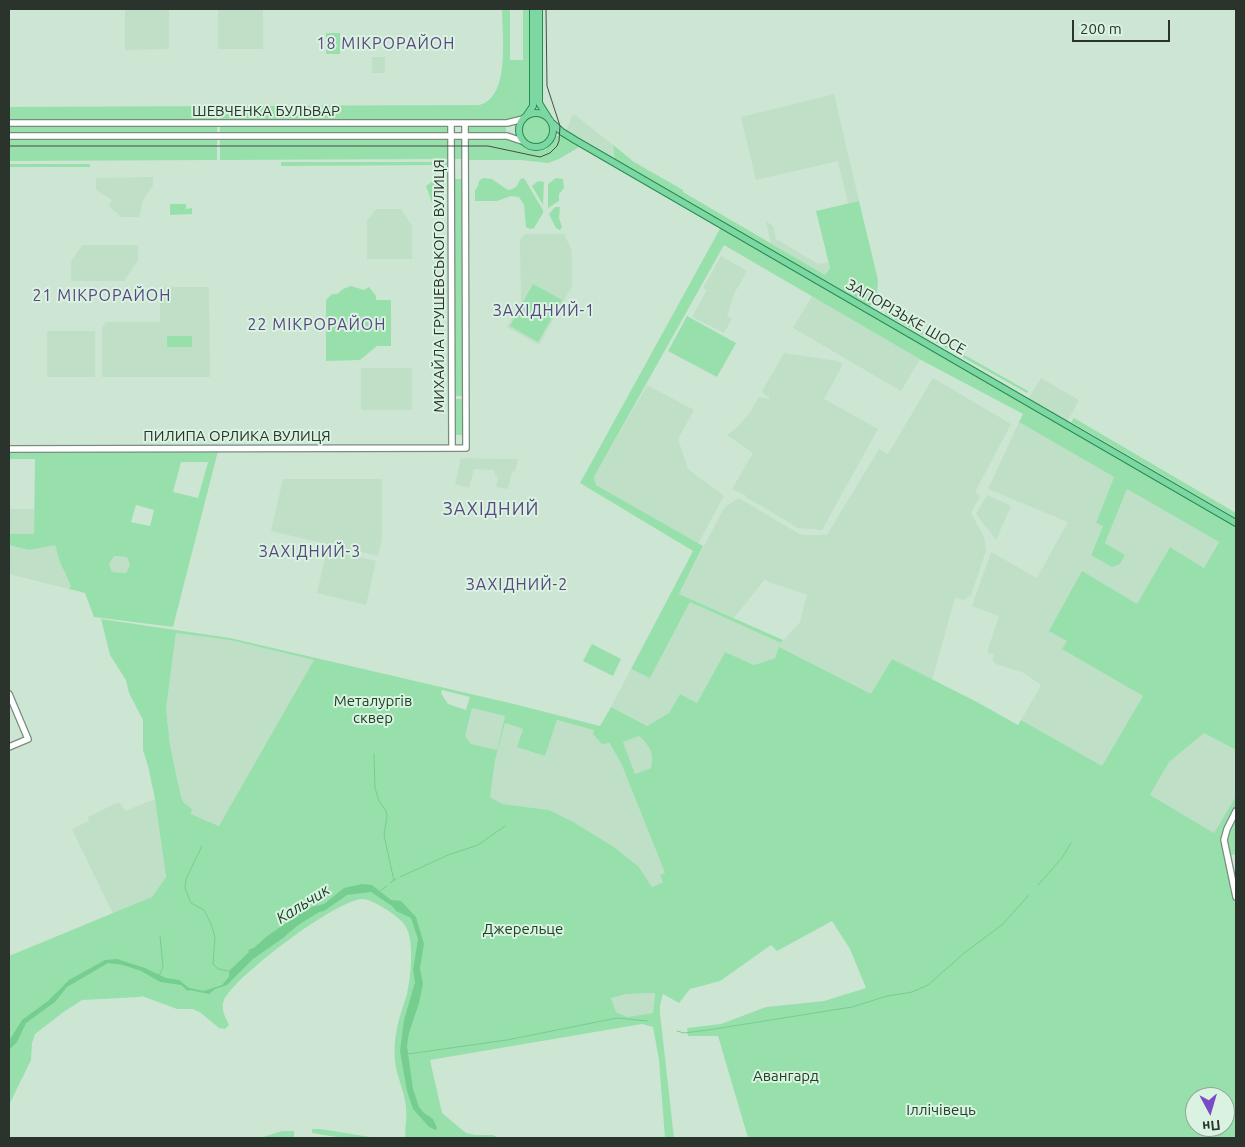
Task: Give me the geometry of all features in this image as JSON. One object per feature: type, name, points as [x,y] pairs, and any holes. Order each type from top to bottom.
[{"type":"main road","points":[[533,9],[533,102],[518,130],[522,141],[529,146],[538,147],[547,144],[555,134],[562,132]]},
{"type":"main road","points":[[539,9],[539,102],[550,121],[553,130],[552,138]]},
{"type":"main road","points":[[525,117],[539,113],[550,121]]},
{"type":"main road","name":"ЗАПОРІЗЬКЕ ШОСЕ","points":[[550,121],[562,132],[1236,523]]},
{"type":"street","name":"ШЕВЧЕНКА БУЛЬВАР","points":[[9,124],[507,123],[525,117]]},
{"type":"street","points":[[219,123],[219,136]]},
{"type":"street","name":"МИХАЙЛА ГРУШЕВСЬКОГО ВУЛИЦЯ","points":[[451,123],[452,448]]},
{"type":"street","name":"МИХАЙЛА ГРУШЕВСЬКОГО ВУЛИЦЯ","points":[[465,123],[466,448]]},
{"type":"street","name":"ШЕВЧЕНКА БУЛЬВАР","points":[[9,136],[507,136],[522,141]]},
{"type":"street","points":[[452,397],[466,397]]},
{"type":"street","name":"ПИЛИПА ОРЛИКА ВУЛИЦЯ","points":[[9,449],[466,448]]},
{"type":"street","points":[[9,694],[28,739],[9,747]]},
{"type":"street","points":[[1236,811],[1227,828],[1224,842],[1236,897]]},
{"type":"shaded area","points":[[125,9],[169,9],[169,49],[125,50]]},
{"type":"shaded area","points":[[218,9],[263,9],[263,49],[218,49]]},
{"type":"shaded area","points":[[372,57],[385,57],[385,73],[372,73]]},
{"type":"shaded area","points":[[834,94],[859,201],[848,204],[838,161],[756,180],[741,117]]},
{"type":"shaded area","points":[[575,115],[613,145],[615,160],[566,131],[572,116]]},
{"type":"shaded area","points":[[153,177],[153,185],[143,200],[139,217],[121,217],[109,206],[112,200],[96,190],[96,178]]},
{"type":"shaded area","points":[[376,209],[401,209],[412,226],[412,259],[367,259],[367,221]]},
{"type":"shaded area","points":[[766,221],[773,226],[776,239],[818,264],[828,262],[830,268],[825,275],[771,243]]},
{"type":"shaded area","points":[[525,234],[564,234],[572,251],[572,286],[539,345],[507,327],[521,302],[520,240]]},
{"type":"shaded area","points":[[82,245],[138,245],[138,260],[124,281],[71,281],[71,262]]},
{"type":"shaded area","points":[[721,256],[747,271],[734,294],[727,316],[732,319],[724,333],[692,317],[707,290],[703,288]]},
{"type":"shaded area","points":[[160,287],[209,287],[210,377],[102,377],[102,328],[106,322],[160,322]]},
{"type":"shaded area","points":[[812,296],[920,359],[901,391],[793,328]]},
{"type":"shaded area","points":[[47,331],[95,331],[95,377],[47,377]]},
{"type":"shaded area","points":[[784,353],[837,361],[843,364],[824,399],[878,429],[822,530],[798,528],[732,489],[753,453],[727,435],[749,414],[759,397],[769,399],[769,396],[764,395],[762,391]]},
{"type":"shaded area","points":[[361,368],[412,368],[412,410],[361,410]]},
{"type":"shaded area","points":[[933,378],[1011,424],[975,492],[980,496],[971,513],[984,537],[986,551],[971,595],[964,600],[955,598],[932,680],[892,659],[871,695],[779,648],[775,658],[754,665],[725,652],[697,703],[680,694],[669,713],[647,726],[611,707],[631,669],[650,678],[690,602],[781,643],[800,622],[807,595],[765,579],[734,618],[679,594],[724,508],[739,498],[801,535],[827,535],[879,449],[888,454]]},
{"type":"shaded area","points":[[1041,378],[1079,400],[1067,422],[1028,399]]},
{"type":"shaded area","points":[[647,385],[694,410],[678,439],[688,469],[724,496],[698,544],[596,485],[594,477]]},
{"type":"shaded area","points":[[1019,422],[1114,477],[1096,523],[1103,526],[1091,554],[1120,564],[1125,555],[1105,543],[1127,489],[1219,542],[1204,568],[1170,547],[1137,604],[1050,631],[1067,641],[1063,649],[1143,696],[1102,767],[1021,720],[1041,685],[1024,673],[996,664],[992,660],[994,655],[987,652],[999,616],[972,606],[991,552],[1037,578],[1068,522],[988,489]]},
{"type":"shaded area","points":[[461,458],[518,459],[515,472],[512,471],[508,489],[496,487],[498,477],[495,475],[494,470],[474,469],[469,488],[455,484]]},
{"type":"shaded area","points":[[283,479],[382,479],[382,539],[378,556],[271,531]]},
{"type":"shaded area","points":[[987,495],[1011,506],[996,540],[976,514]]},
{"type":"shaded area","points":[[9,509],[34,509],[34,534],[9,534]]},
{"type":"shaded area","points":[[55,544],[60,562],[71,586],[69,589],[9,574],[9,545],[29,550]]},
{"type":"shaded area","points":[[327,550],[376,561],[366,605],[317,593]]},
{"type":"shaded area","points":[[114,556],[127,557],[130,565],[126,573],[112,572],[109,564]]},
{"type":"shaded area","points":[[176,633],[230,640],[315,660],[220,826],[191,814],[192,809],[184,803],[181,797],[170,745],[166,709]]},
{"type":"shaded area","points":[[472,708],[505,716],[497,750],[471,744],[465,736]]},
{"type":"shaded area","points":[[557,720],[595,730],[608,743],[621,763],[665,873],[663,882],[652,887],[639,867],[614,847],[549,810],[502,804],[489,797],[495,762],[505,723],[523,729],[545,756]]},
{"type":"shaded area","points":[[1204,733],[1236,750],[1236,796],[1214,833],[1150,795],[1169,762]]},
{"type":"shaded area","points":[[639,736],[647,742],[653,758],[651,768],[635,774],[623,742]]},
{"type":"shaded area","points":[[155,799],[166,877],[152,897],[113,914],[72,829],[89,821],[88,817],[119,802],[125,811]]},
{"type":"shaded area","points":[[362,884],[372,885],[391,900],[401,901],[416,917],[424,944],[420,968],[423,984],[407,1046],[413,1089],[419,1107],[433,1119],[436,1130],[429,1127],[413,1109],[407,1091],[400,1051],[404,1020],[415,982],[413,970],[418,939],[411,918],[396,911],[392,906],[371,892],[347,895],[324,911],[319,912],[253,959],[227,985],[215,989],[209,994],[188,991],[181,985],[160,982],[141,971],[123,965],[108,963],[67,987],[55,1002],[26,1023],[17,1042],[9,1050],[9,1041],[22,1020],[48,1001],[69,980],[105,960],[117,959],[145,968],[166,978],[179,980],[189,988],[204,991],[222,985],[229,977],[229,971],[249,952],[248,950],[254,948],[266,937],[302,912],[314,906],[324,904],[344,888]]},
{"type":"shaded area","points":[[655,993],[653,1013],[626,1017],[616,1012],[611,998],[626,994]]},
{"type":"green space","points":[[502,9],[510,9],[510,60],[523,60],[523,9],[531,9],[531,106],[526,113],[515,120],[220,122],[220,106],[479,105],[489,100],[496,90],[500,78],[503,63]]},
{"type":"green space","points":[[326,33],[340,33],[340,54],[326,54]]},
{"type":"green space","points":[[217,106],[217,122],[9,122],[9,107]]},
{"type":"green space","points":[[536,115],[542,116],[550,124],[550,136],[542,144],[536,145],[530,144],[522,136],[521,130],[522,124],[530,116]]},
{"type":"green space","points":[[9,125],[217,125],[217,134],[9,134]]},
{"type":"green space","points":[[220,125],[450,125],[450,134],[220,134]]},
{"type":"green space","points":[[466,125],[506,125],[506,134],[466,134]]},
{"type":"green space","points":[[563,135],[581,146],[548,163],[521,160],[466,160],[466,137],[512,138],[538,150],[549,145],[557,136]]},
{"type":"green space","points":[[450,137],[450,159],[220,160],[220,138]]},
{"type":"green space","points":[[452,137],[464,137],[464,159],[452,159]]},
{"type":"green space","points":[[9,138],[217,138],[217,160],[9,161]]},
{"type":"green space","points":[[613,145],[634,162],[825,275],[830,268],[816,211],[859,201],[878,280],[877,295],[870,307],[615,160]]},
{"type":"green space","points":[[281,162],[450,162],[450,165],[281,166]]},
{"type":"green space","points":[[9,164],[90,164],[90,167],[9,167]]},
{"type":"green space","points":[[440,176],[444,179],[443,195],[432,203],[426,186]]},
{"type":"green space","points":[[483,178],[492,179],[508,190],[515,188],[520,179],[524,178],[543,210],[534,228],[526,227],[524,205],[519,197],[511,196],[497,201],[475,201],[475,190],[479,181]]},
{"type":"green space","points":[[556,178],[563,179],[564,188],[559,194],[559,201],[548,208],[548,184]]},
{"type":"green space","points":[[453,179],[464,179],[464,396],[454,396]]},
{"type":"green space","points":[[538,181],[544,182],[543,205],[532,186]]},
{"type":"green space","points":[[170,204],[186,204],[186,209],[192,208],[192,214],[170,215]]},
{"type":"green space","points":[[555,207],[560,207],[559,218],[562,227],[560,230],[556,228],[549,214]]},
{"type":"green space","points":[[721,227],[1236,526],[1236,750],[1204,733],[1169,762],[1150,795],[1214,833],[1236,796],[1236,854],[1227,856],[1236,897],[1236,1138],[748,1138],[718,1036],[688,1036],[687,1028],[721,1024],[766,1007],[824,1001],[866,988],[850,949],[832,921],[777,951],[771,945],[720,981],[690,989],[679,1003],[663,994],[660,1013],[674,1138],[665,1138],[659,1060],[653,1027],[642,1024],[430,1060],[442,1113],[466,1133],[493,1135],[499,1138],[405,1138],[406,1108],[396,1068],[395,1038],[410,978],[410,938],[404,924],[396,916],[378,905],[362,899],[331,912],[310,925],[247,974],[224,1000],[223,1010],[229,1025],[225,1029],[219,1028],[193,1009],[177,1009],[142,996],[82,1000],[35,1034],[32,1043],[31,1060],[9,1105],[9,956],[152,897],[166,877],[155,799],[143,750],[143,720],[129,693],[126,680],[110,655],[101,619],[230,638],[514,704],[600,726],[611,707],[647,726],[669,713],[680,694],[697,703],[725,652],[754,665],[775,658],[779,647],[871,694],[892,659],[1018,725],[1021,720],[1102,766],[1143,696],[1062,649],[1067,641],[1049,631],[1082,571],[1137,604],[1170,547],[1204,568],[1219,542],[1127,489],[1105,543],[1125,555],[1120,564],[1112,567],[1091,555],[1103,526],[1096,523],[1114,477],[1019,422],[1023,414],[923,361],[724,245],[594,477],[596,485],[703,546],[679,594],[783,640],[781,643],[690,602],[650,678],[631,669],[693,551],[580,483]],"holes":[[[176,633],[230,640],[314,660],[219,826],[191,814],[192,809],[184,803],[181,797],[170,745],[166,709]],[[442,690],[470,697],[466,710],[448,704],[441,693]],[[472,708],[505,716],[497,750],[471,744],[465,736]],[[557,720],[594,730],[593,734],[602,744],[609,743],[621,763],[665,873],[660,875],[663,882],[652,887],[639,867],[614,847],[549,810],[502,804],[490,797],[495,761],[505,723],[523,729],[517,747],[545,756]],[[639,736],[650,750],[652,758],[651,768],[635,774],[623,742]],[[655,993],[653,1013],[627,1017],[616,1012],[611,998],[626,994]]]},
{"type":"green space","points":[[533,284],[562,300],[538,342],[510,326]]},
{"type":"green space","points":[[351,286],[364,290],[369,287],[376,296],[376,300],[391,300],[391,346],[377,346],[360,360],[326,361],[326,300],[332,294],[337,294]]},
{"type":"green space","points":[[887,311],[1028,391],[1027,393],[885,314]]},
{"type":"green space","points":[[687,316],[736,343],[717,377],[668,351]]},
{"type":"green space","points":[[167,336],[192,336],[192,347],[167,347]]},
{"type":"green space","points":[[454,399],[465,399],[465,435],[454,435]]},
{"type":"green space","points":[[1074,418],[1236,513],[1236,518],[1071,422]]},
{"type":"green space","points":[[9,451],[218,451],[173,627],[94,617],[85,593],[69,589],[71,586],[60,562],[55,545],[29,550],[9,545],[9,534],[34,534],[35,459],[9,459]],"holes":[[[181,462],[208,462],[198,498],[173,492]],[[136,505],[154,510],[150,526],[131,522]],[[114,556],[127,557],[130,565],[126,573],[112,572],[109,564]]]},
{"type":"green space","points":[[592,644],[621,659],[613,676],[583,661]]},
{"type":"green space","points":[[312,1129],[377,1138],[343,1138],[312,1133]]},
{"type":"green space","points":[[282,1131],[294,1131],[294,1137],[260,1138]]},
{"type":"waterway","points":[[374,754],[375,788],[379,801],[386,811],[384,835],[394,881]]},
{"type":"waterway","points":[[400,877],[448,855],[478,845],[505,826]]},
{"type":"waterway","points":[[1038,885],[1062,858],[1071,843]]},
{"type":"waterway","points":[[202,846],[186,879],[185,888],[191,903],[204,910],[211,924],[215,937],[213,964],[218,969],[228,971]]},
{"type":"waterway","points":[[390,883],[396,879]]},
{"type":"waterway","points":[[381,890],[387,886]]},
{"type":"waterway","points":[[677,1031],[684,1033],[708,1030],[852,1007],[887,996],[912,992],[928,985],[963,954],[1003,924],[1029,895]]},
{"type":"waterway","points":[[159,976],[163,967],[160,936]]},
{"type":"waterway","points":[[408,1054],[507,1040],[617,1018],[647,1021]]},
{"type":"tram line","points":[[9,146],[488,146],[540,157],[550,153],[557,146],[560,126],[547,86],[546,9]]},
{"type":"district","name":"18 МІКРОРАЙОН","points":[[386,44]]},
{"type":"district","name":"21 МІКРОРАЙОН","points":[[102,296]]},
{"type":"district","name":"ЗАХІДНИЙ-1","points":[[544,311]]},
{"type":"district","name":"22 МІКРОРАЙОН","points":[[317,325]]},
{"type":"district","name":"ЗАХІДНИЙ","points":[[491,509]]},
{"type":"district","name":"ЗАХІДНИЙ-3","points":[[310,552]]},
{"type":"district","name":"ЗАХІДНИЙ-2","points":[[517,585]]},
{"type":"park label","name":"Металургів сквер","points":[[373,710]]},
{"type":"park label","name":"Джерельце","points":[[523,929]]},
{"type":"park label","name":"Авангард","points":[[786,1076]]},
{"type":"park label","name":"Іллічівець","points":[[941,1110]]},
{"type":"water label","name":"Кальчик","points":[[303,904]]}]
